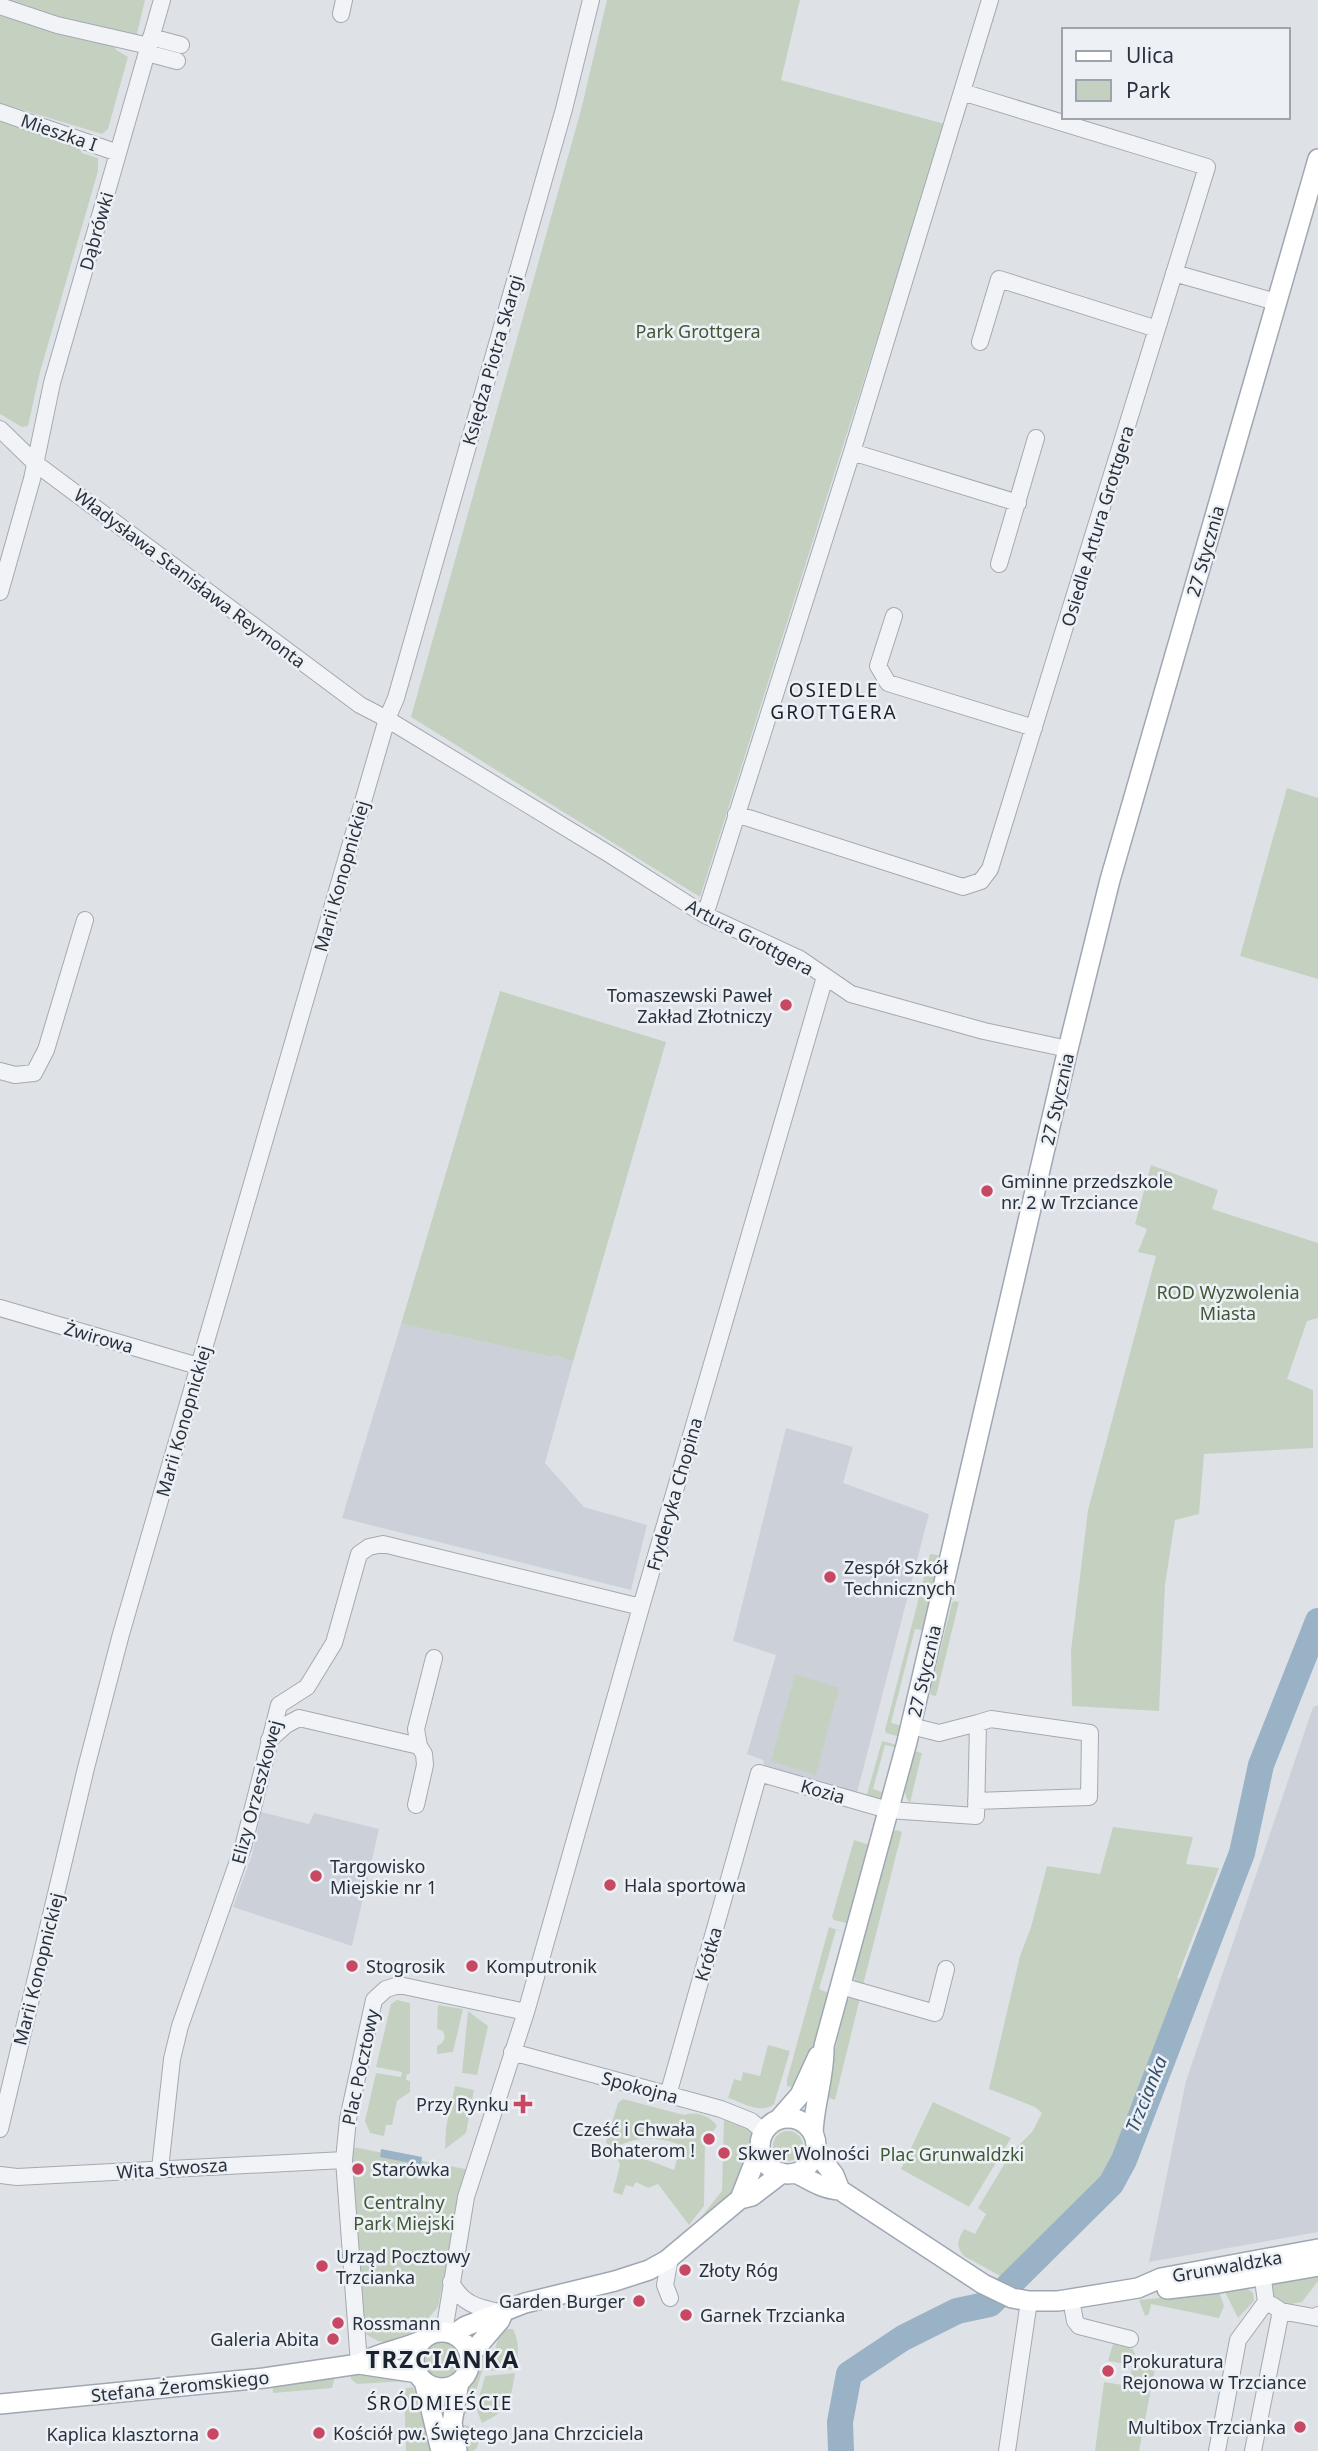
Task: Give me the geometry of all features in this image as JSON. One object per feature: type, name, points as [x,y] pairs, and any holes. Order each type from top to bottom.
[{"type":"main road","name":"27 Stycznia","points":[[740,2199],[768,2133],[800,2095],[824,2046],[841,1986],[911,1726],[1068,1049],[1110,880],[1318,159]]},
{"type":"main road","name":"27 Stycznia","points":[[814,2142],[816,2099],[825,2063],[824,2046]]},
{"type":"main road","points":[[840,2190],[802,2121],[787,2118],[768,2133],[766,2164],[818,2185],[840,2190],[983,2284],[1020,2300]]},
{"type":"main road","points":[[441,2451],[414,2356],[421,2341],[428,2336],[449,2333],[525,2303],[637,2275],[670,2258],[740,2199],[752,2196],[809,2164],[814,2142]]},
{"type":"main road","name":"Grunwaldzka","points":[[1020,2300],[1071,2298],[1138,2288],[1161,2289],[1261,2267],[1318,2249]]},
{"type":"main road","points":[[1261,2267],[1318,2257]]},
{"type":"main road","name":"Grunwaldzka","points":[[1261,2267],[1318,2266]]},
{"type":"main road","points":[[457,2451],[452,2423],[459,2382],[468,2370],[470,2355],[503,2313]]},
{"type":"main road","points":[[449,2333],[461,2339],[470,2355]]},
{"type":"main road","name":"Stefana Żeromskiego","points":[[359,2364],[376,2354],[409,2347],[421,2341]]},
{"type":"main road","name":"Stefana Żeromskiego","points":[[0,2404],[264,2378],[359,2364],[421,2377]]},
{"type":"main road","points":[[421,2377],[442,2388],[459,2382]]},
{"type":"street","name":"Dąbrówki","points":[[0,592],[52,383],[162,0]]},
{"type":"street","name":"Księdza Piotra Skargi","points":[[387,719],[396,698],[552,153],[591,0]]},
{"type":"street","points":[[705,915],[852,452],[990,0]]},
{"type":"street","points":[[0,6],[57,25],[149,46],[181,45]]},
{"type":"street","points":[[149,46],[177,61]]},
{"type":"street","name":"Osiedle Artura Grottgera","points":[[736,814],[963,887],[981,881],[989,869],[1034,728],[1207,167],[962,92]]},
{"type":"street","name":"Mieszka I","points":[[0,112],[118,153]]},
{"type":"street","points":[[1174,273],[1276,302]]},
{"type":"street","points":[[980,342],[999,279],[1157,329]]},
{"type":"street","name":"Władysława Stanisława Reymonta","points":[[0,429],[34,463],[360,705],[387,719]]},
{"type":"street","points":[[999,564],[1036,438]]},
{"type":"street","points":[[852,452],[1018,503]]},
{"type":"street","points":[[894,616],[878,666],[888,683],[1034,728]]},
{"type":"street","name":"Artura Grottgera","points":[[387,719],[705,915],[800,959],[851,994],[984,1031],[1068,1049]]},
{"type":"street","name":"Marii Konopnickiej","points":[[0,2129],[7,2069],[93,1741],[198,1366],[387,719]]},
{"type":"street","points":[[0,1071],[15,1075],[34,1073],[46,1050],[85,920]]},
{"type":"street","name":"Fryderyka Chopina","points":[[526,2012],[825,977]]},
{"type":"street","name":"Żwirowa","points":[[0,1308],[198,1366]]},
{"type":"street","name":"Elizy Orzeszkowej","points":[[160,2169],[172,2059],[177,2037],[243,1847],[279,1705],[307,1687],[334,1643],[359,1554],[369,1547],[383,1545],[641,1607]]},
{"type":"street","points":[[416,1805],[425,1765],[416,1729],[434,1658]]},
{"type":"street","points":[[299,1717],[307,1687]]},
{"type":"street","points":[[269,1740],[286,1724],[299,1717],[419,1746]]},
{"type":"street","points":[[911,1726],[939,1733],[991,1719],[1090,1732],[1088,1797],[976,1801],[978,1723]]},
{"type":"street","name":"Kozia","points":[[758,1773],[888,1810],[976,1816],[976,1801]]},
{"type":"street","name":"Krótka","points":[[668,2095],[758,1773]]},
{"type":"street","points":[[841,1986],[935,2013],[946,1969]]},
{"type":"street","name":"Plac Pocztowy","points":[[359,2364],[344,2160],[352,2093],[374,2000],[386,1989],[403,1986],[526,2012]]},
{"type":"street","points":[[449,2333],[451,2282],[466,2197],[526,2012]]},
{"type":"street","name":"Spokojna","points":[[512,2053],[742,2116],[768,2133]]},
{"type":"street","name":"Wita Stwosza","points":[[0,2175],[17,2178],[344,2160]]},
{"type":"street","points":[[637,2275],[654,2278],[667,2292],[670,2258]]},
{"type":"street","points":[[1217,2451],[1238,2340],[1266,2302],[1261,2267]]},
{"type":"street","points":[[451,2282],[456,2292],[468,2304],[503,2313]]},
{"type":"street","points":[[1071,2298],[1075,2321],[1079,2326],[1130,2339]]},
{"type":"street","points":[[1007,2451],[1020,2300]]},
{"type":"street","points":[[1266,2302],[1281,2311],[1318,2318],[1318,2315]]},
{"type":"street","points":[[1253,2451],[1281,2311]]},
{"type":"shaded area","points":[[401,1324],[552,1357],[556,1355],[573,1362],[545,1463],[584,1507],[647,1525],[631,1590],[342,1518]]},
{"type":"shaded area","name":"Zespół Szkół Technicznych","points":[[786,1428],[853,1447],[843,1483],[929,1514],[857,1793],[765,1769],[763,1760],[747,1754],[776,1655],[733,1641]]},
{"type":"shaded area","points":[[1318,1705],[1318,2232],[1149,2262],[1186,2081],[1313,1707]]},
{"type":"shaded area","points":[[261,1812],[309,1824],[314,1813],[379,1829],[352,1946],[233,1907],[252,1855]]},
{"type":"green space","points":[[0,0],[145,0],[136,38],[119,35],[115,49],[128,57],[108,129],[102,134],[0,103]]},
{"type":"green space","name":"Park Grottgera","points":[[607,0],[800,0],[781,80],[945,124],[700,897],[411,717],[581,110]]},
{"type":"green space","points":[[0,117],[79,147],[82,153],[98,158],[98,171],[40,372],[28,426],[22,427],[0,414]]},
{"type":"green space","points":[[1287,788],[1318,798],[1318,979],[1240,956]]},
{"type":"green space","points":[[500,991],[666,1042],[573,1362],[556,1355],[552,1357],[401,1324]]},
{"type":"green space","name":"ROD Wyzwolenia Miasta","points":[[1151,1165],[1218,1190],[1212,1209],[1318,1243],[1318,1318],[1307,1321],[1287,1379],[1313,1390],[1313,1448],[1204,1454],[1199,1514],[1175,1520],[1165,1585],[1159,1711],[1072,1706],[1071,1651],[1088,1510],[1156,1256],[1138,1252],[1147,1229],[1135,1224]]},
{"type":"green space","points":[[930,1554],[938,1555],[943,1560],[927,1631],[915,1629],[891,1723],[903,1726],[900,1737],[886,1733],[885,1730]]},
{"type":"green space","points":[[959,1602],[936,1696],[931,1695],[952,1603]]},
{"type":"green space","points":[[795,1674],[839,1688],[816,1775],[771,1761]]},
{"type":"green space","points":[[882,1741],[898,1745],[898,1748],[885,1745],[873,1789],[885,1793],[882,1801],[865,1801]]},
{"type":"green space","points":[[914,1751],[922,1753],[910,1803],[905,1785]]},
{"type":"green space","points":[[1113,1827],[1193,1837],[1186,1864],[1219,1868],[1177,1978],[1191,1981],[1123,2159],[1109,2184],[1011,2282],[964,2256],[958,2243],[964,2229],[975,2234],[986,2214],[978,2208],[1011,2153],[1032,2132],[1042,2113],[1035,2107],[989,2089],[1020,1956],[1031,1927],[1047,1866],[1100,1874]]},
{"type":"green space","points":[[892,1832],[902,1832],[863,1985],[855,1983],[854,1971]]},
{"type":"green space","points":[[854,1840],[870,1845],[846,1923],[832,1917]]},
{"type":"green space","points":[[829,1927],[847,1933],[836,1930],[819,1989],[831,1994],[803,2077],[797,2088],[787,2086],[787,2080]]},
{"type":"green space","points":[[860,1998],[835,2100],[824,2096],[847,2000]]},
{"type":"green space","points":[[397,2000],[410,2003],[410,2074],[407,2074],[406,2080],[410,2081],[410,2092],[397,2101],[392,2125],[386,2125],[384,2136],[370,2133],[365,2121],[376,2073],[401,2077],[402,2072],[376,2067],[391,2004]]},
{"type":"green space","points":[[438,2005],[463,2009],[453,2052],[437,2054],[437,2046],[445,2037],[443,2031],[437,2029]]},
{"type":"green space","points":[[468,2011],[488,2026],[477,2075],[462,2073]]},
{"type":"green space","points":[[768,2045],[790,2051],[774,2104],[757,2108],[728,2098],[734,2079],[741,2081],[743,2072],[760,2076]]},
{"type":"green space","points":[[455,2086],[474,2090],[466,2133],[445,2149],[446,2128]]},
{"type":"green space","points":[[623,2099],[684,2115],[702,2115],[717,2126],[705,2143],[704,2206],[689,2225],[658,2184],[648,2188],[636,2182],[633,2187],[626,2185],[622,2195],[613,2192],[620,2165],[618,2160],[627,2153],[638,2152],[645,2159],[674,2170],[681,2145],[663,2140],[637,2139],[612,2150],[606,2142],[618,2103]]},
{"type":"green space","name":"Plac Grunwaldzki","points":[[933,2102],[1011,2138],[969,2207],[901,2169]]},
{"type":"green space","points":[[724,2117],[751,2129],[754,2137],[750,2154],[731,2193],[694,2226],[722,2191]]},
{"type":"green space","points":[[788,2131],[799,2135],[803,2146],[799,2157],[788,2161],[777,2157],[773,2146],[777,2135]]},
{"type":"green space","name":"Centralny Park Miejski","points":[[348,2146],[470,2170],[460,2199],[438,2307],[411,2338],[396,2344],[378,2341],[367,2335],[360,2322]]},
{"type":"green space","points":[[1318,2271],[1318,2281],[1302,2302],[1286,2305],[1274,2299],[1271,2291],[1273,2283]]},
{"type":"green space","points":[[1247,2288],[1253,2293],[1254,2301],[1238,2318],[1224,2290]]},
{"type":"green space","points":[[1219,2292],[1224,2306],[1219,2318],[1151,2304],[1149,2314],[1145,2316],[1139,2300]]},
{"type":"green space","points":[[506,2329],[513,2329],[517,2339],[516,2369],[488,2371],[499,2336]]},
{"type":"green space","points":[[492,2339],[470,2410],[462,2416],[463,2396]]},
{"type":"green space","points":[[443,2340],[457,2345],[462,2359],[457,2373],[443,2378],[429,2373],[424,2359],[429,2345]]},
{"type":"green space","points":[[1113,2344],[1133,2349],[1137,2360],[1155,2369],[1139,2451],[1095,2451],[1104,2382],[1129,2386],[1132,2365],[1108,2361]]},
{"type":"green space","points":[[371,2372],[403,2376],[407,2381],[357,2384],[351,2379],[351,2375]]},
{"type":"green space","points":[[515,2373],[507,2404],[498,2414],[482,2423],[476,2408],[485,2376]]},
{"type":"green space","points":[[335,2377],[332,2388],[273,2393],[272,2384]]},
{"type":"green space","points":[[413,2387],[437,2451],[406,2451],[404,2389]]},
{"type":"green space","points":[[459,2425],[475,2426],[479,2439],[477,2448],[473,2451],[465,2451]]},
{"type":"water","points":[[381,2149],[422,2157],[421,2165],[380,2157]]},
{"type":"waterway","name":"Trzcianka","points":[[841,2451],[840,2422],[849,2374],[903,2338],[957,2311],[990,2304],[1111,2184],[1124,2160],[1242,1853],[1261,1765],[1318,1621]]},
{"type":"place","name":"Tomaszewski Paweł Zakład Złotniczy","points":[[786,1005]]},
{"type":"place","name":"Gminne przedszkole nr. 2 w Trzciance","points":[[987,1191]]},
{"type":"place","name":"Zespół Szkół Technicznych","points":[[830,1577]]},
{"type":"place","name":"Targowisko Miejskie nr 1","points":[[316,1876]]},
{"type":"place","name":"Hala sportowa","points":[[610,1885]]},
{"type":"place","name":"Stogrosik","points":[[352,1966]]},
{"type":"place","name":"Komputronik","points":[[472,1966]]},
{"type":"place","name":"Przy Rynku","points":[[523,2104]]},
{"type":"place","name":"Cześć i Chwała Bohaterom !","points":[[709,2139]]},
{"type":"place","name":"Skwer Wolności","points":[[724,2153]]},
{"type":"place","name":"Starówka","points":[[358,2169]]},
{"type":"place","name":"Urząd Pocztowy Trzcianka","points":[[322,2266]]},
{"type":"place","name":"Złoty Róg","points":[[685,2270]]},
{"type":"place","name":"Garden Burger","points":[[639,2301]]},
{"type":"place","name":"Garnek Trzcianka","points":[[686,2315]]},
{"type":"place","name":"Rossmann","points":[[338,2323]]},
{"type":"place","name":"Galeria Abita","points":[[333,2339]]},
{"type":"place","name":"Prokuratura Rejonowa w Trzciance","points":[[1108,2371]]},
{"type":"place","name":"Multibox Trzcianka","points":[[1300,2427]]},
{"type":"place","name":"Kościół pw. Świętego Jana Chrzciciela","points":[[319,2433]]},
{"type":"place","name":"Kaplica klasztorna","points":[[213,2434]]},
{"type":"district","name":"OSIEDLE GROTTGERA","points":[[834,701]]},
{"type":"district","name":"TRZCIANKA","points":[[443,2358]]},
{"type":"district","name":"ŚRÓDMIEŚCIE","points":[[440,2403]]}]
